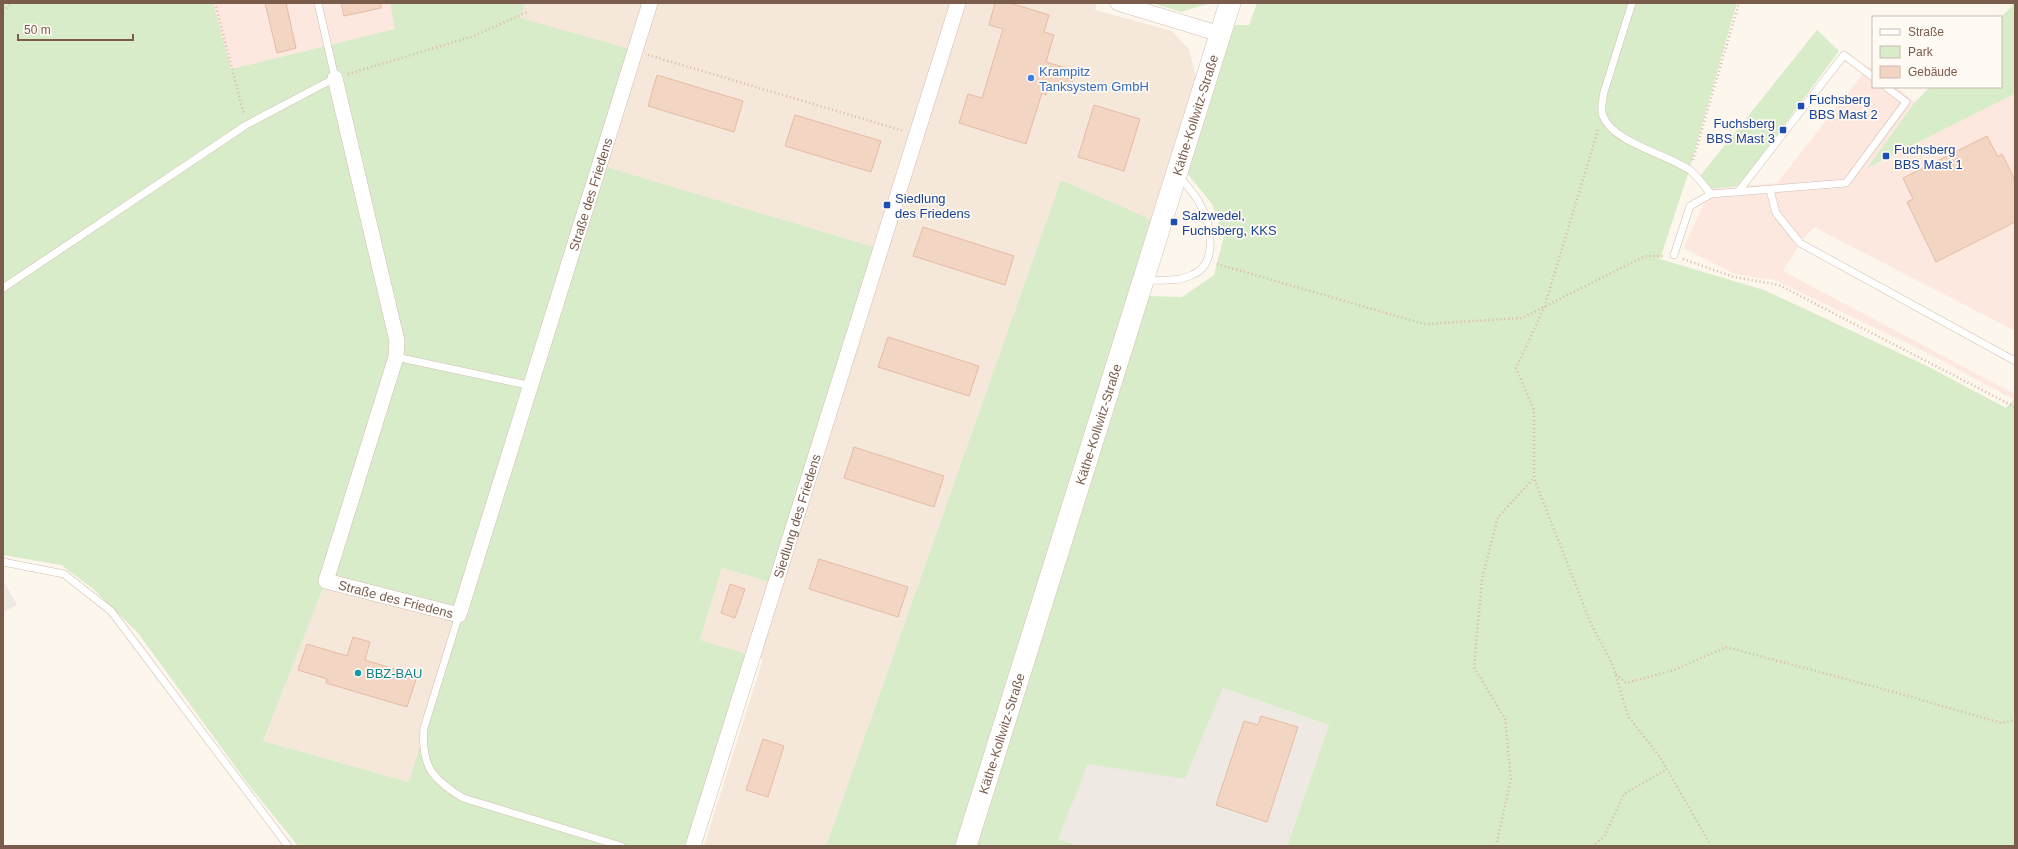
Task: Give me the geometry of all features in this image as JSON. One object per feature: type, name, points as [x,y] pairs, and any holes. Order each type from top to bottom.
[{"type":"main road","name":"Käthe-Kollwitz-Straße","points":[[966,846],[1230,3]]},
{"type":"street","name":"Straße des Friedens","points":[[335,78],[397,341],[396,357],[326,581],[459,615],[532,386],[650,3]]},
{"type":"street","name":"Siedlung des Friedens","points":[[693,846],[958,3]]},
{"type":"street","points":[[1118,3],[1220,34]]},
{"type":"lane","points":[[3,288],[246,125],[335,78],[318,3]]},
{"type":"lane","points":[[1632,3],[1604,92],[1602,102],[1603,116],[1613,129],[1627,140],[1690,171],[1711,194]]},
{"type":"lane","points":[[1738,192],[1844,55],[1872,76]]},
{"type":"lane","points":[[1674,255],[1690,206],[1711,194],[1846,183],[1906,102],[1887,88]]},
{"type":"lane","points":[[1144,280],[1173,280],[1193,275],[1208,261],[1211,234],[1200,204],[1177,172]]},
{"type":"lane","points":[[1770,190],[1776,213],[1800,243],[2015,361]]},
{"type":"lane","points":[[396,357],[532,386]]},
{"type":"lane","points":[[3,562],[64,574],[110,611],[288,846]]},
{"type":"lane","points":[[459,615],[424,728],[423,745],[425,758],[431,772],[444,786],[463,798],[620,846]]},
{"type":"path","points":[[3,11],[12,3]]},
{"type":"path","points":[[214,3],[246,125]]},
{"type":"path","points":[[1690,171],[1739,3]]},
{"type":"path","points":[[335,78],[474,36],[527,12]]},
{"type":"path","points":[[635,51],[916,135]]},
{"type":"path","points":[[1603,116],[1544,308],[1516,368],[1534,410],[1534,478],[1591,624],[1612,663],[1628,716],[1660,757],[1711,846]]},
{"type":"path","points":[[1208,261],[1424,324],[1522,318],[1645,256],[1674,255],[1734,278],[1779,286],[2015,407]]},
{"type":"path","points":[[1496,846],[1511,779],[1505,719],[1474,667],[1482,578],[1498,517],[1534,478]]},
{"type":"path","points":[[1615,674],[1626,683],[1674,670],[1726,647],[1894,692],[2000,723],[2015,720]]},
{"type":"path","points":[[1592,846],[1604,837],[1624,794],[1667,769]]},
{"type":"shaded area","points":[[213,3],[390,3],[396,29],[231,69]]},
{"type":"shaded area","points":[[525,3],[1097,3],[1095,10],[1172,31],[1189,49],[1196,77],[1153,220],[1061,180],[826,846],[704,846],[763,659],[700,640],[722,568],[769,582],[593,163],[520,18]]},
{"type":"shaded area","points":[[1869,66],[1872,68],[1872,88],[1897,88],[1915,102],[1867,168],[2015,94],[2015,331],[1814,227],[1800,243],[1783,271],[2015,394],[2015,398],[2013,399],[1931,355],[1775,280],[1737,275],[1683,248],[1711,189],[1777,183]]},
{"type":"shaded area","points":[[3,580],[17,605],[3,612]]},
{"type":"shaded area","points":[[326,581],[459,615],[409,782],[263,741]]},
{"type":"shaded area","points":[[1223,688],[1329,725],[1287,846],[1080,846],[1058,839],[1088,763],[1185,779]]},
{"type":"green space","points":[[3,3],[213,3],[231,69],[395,29],[390,3],[525,3],[520,18],[630,49],[593,163],[877,248],[769,582],[722,568],[700,640],[747,654],[688,846],[298,846],[248,784],[138,633],[92,588],[61,565],[3,555]],"holes":[[[326,581],[459,615],[409,782],[263,741]]]},
{"type":"green space","points":[[1152,3],[1211,3],[1181,12]]},
{"type":"green space","points":[[1257,3],[1737,3],[1688,174],[1660,259],[1764,290],[1925,365],[2006,408],[2015,398],[2015,846],[1287,846],[1329,725],[1223,688],[1185,779],[1088,764],[1058,839],[1080,846],[976,846],[1147,296],[1182,297],[1214,275],[1224,236],[1212,204],[1186,172],[1233,25],[1249,25]]},
{"type":"green space","points":[[2011,3],[2015,3],[2015,94],[1867,168],[1915,102],[1929,88],[2002,88],[2002,16],[2012,6]]},
{"type":"green space","points":[[1817,30],[1839,51],[1739,186],[1711,189],[1700,176]]},
{"type":"green space","points":[[1061,180],[1153,220],[958,846],[826,846]]},
{"type":"building","points":[[265,3],[286,3],[296,48],[277,53]]},
{"type":"building","points":[[341,3],[381,3],[381,8],[344,16]]},
{"type":"building","name":"Krampitz Tanksystem GmbH","points":[[995,3],[1010,3],[1049,15],[1044,32],[1054,35],[1046,62],[1076,71],[1070,91],[1049,85],[1046,95],[1042,93],[1026,144],[959,123],[968,94],[982,98],[1003,29],[989,25]]},
{"type":"building","points":[[657,75],[743,101],[734,132],[648,106]]},
{"type":"building","points":[[1094,105],[1140,119],[1124,171],[1078,157]]},
{"type":"building","points":[[795,115],[881,141],[871,172],[785,146]]},
{"type":"building","points":[[1987,136],[1998,157],[2002,154],[2015,180],[2015,222],[1936,262],[1907,202],[1913,199],[1903,178]]},
{"type":"building","points":[[923,227],[1014,256],[1005,285],[913,256]]},
{"type":"building","points":[[888,337],[979,366],[969,396],[878,367]]},
{"type":"building","points":[[854,447],[944,476],[934,507],[844,478]]},
{"type":"building","points":[[819,559],[908,587],[898,617],[809,589]]},
{"type":"building","points":[[730,584],[745,589],[735,618],[721,613]]},
{"type":"building","name":"BBZ-BAU","points":[[353,637],[370,642],[365,660],[417,676],[407,707],[326,683],[327,679],[298,670],[307,644],[347,656]]},
{"type":"building","points":[[1261,716],[1298,727],[1267,822],[1216,805],[1244,721],[1258,725]]},
{"type":"building","points":[[763,739],[784,746],[768,797],[746,790]]},
{"type":"place","name":"Krampitz Tanksystem GmbH","points":[[1031,78]]},
{"type":"place","name":"Fuchsberg BBS Mast 2","points":[[1801,106]]},
{"type":"place","name":"Fuchsberg BBS Mast 3","points":[[1783,130]]},
{"type":"place","name":"Fuchsberg BBS Mast 1","points":[[1886,156]]},
{"type":"place","name":"Siedlung des Friedens","points":[[887,205]]},
{"type":"place","name":"Salzwedel, Fuchsberg, KKS","points":[[1174,222]]},
{"type":"place","name":"BBZ-BAU","points":[[358,673]]}]
